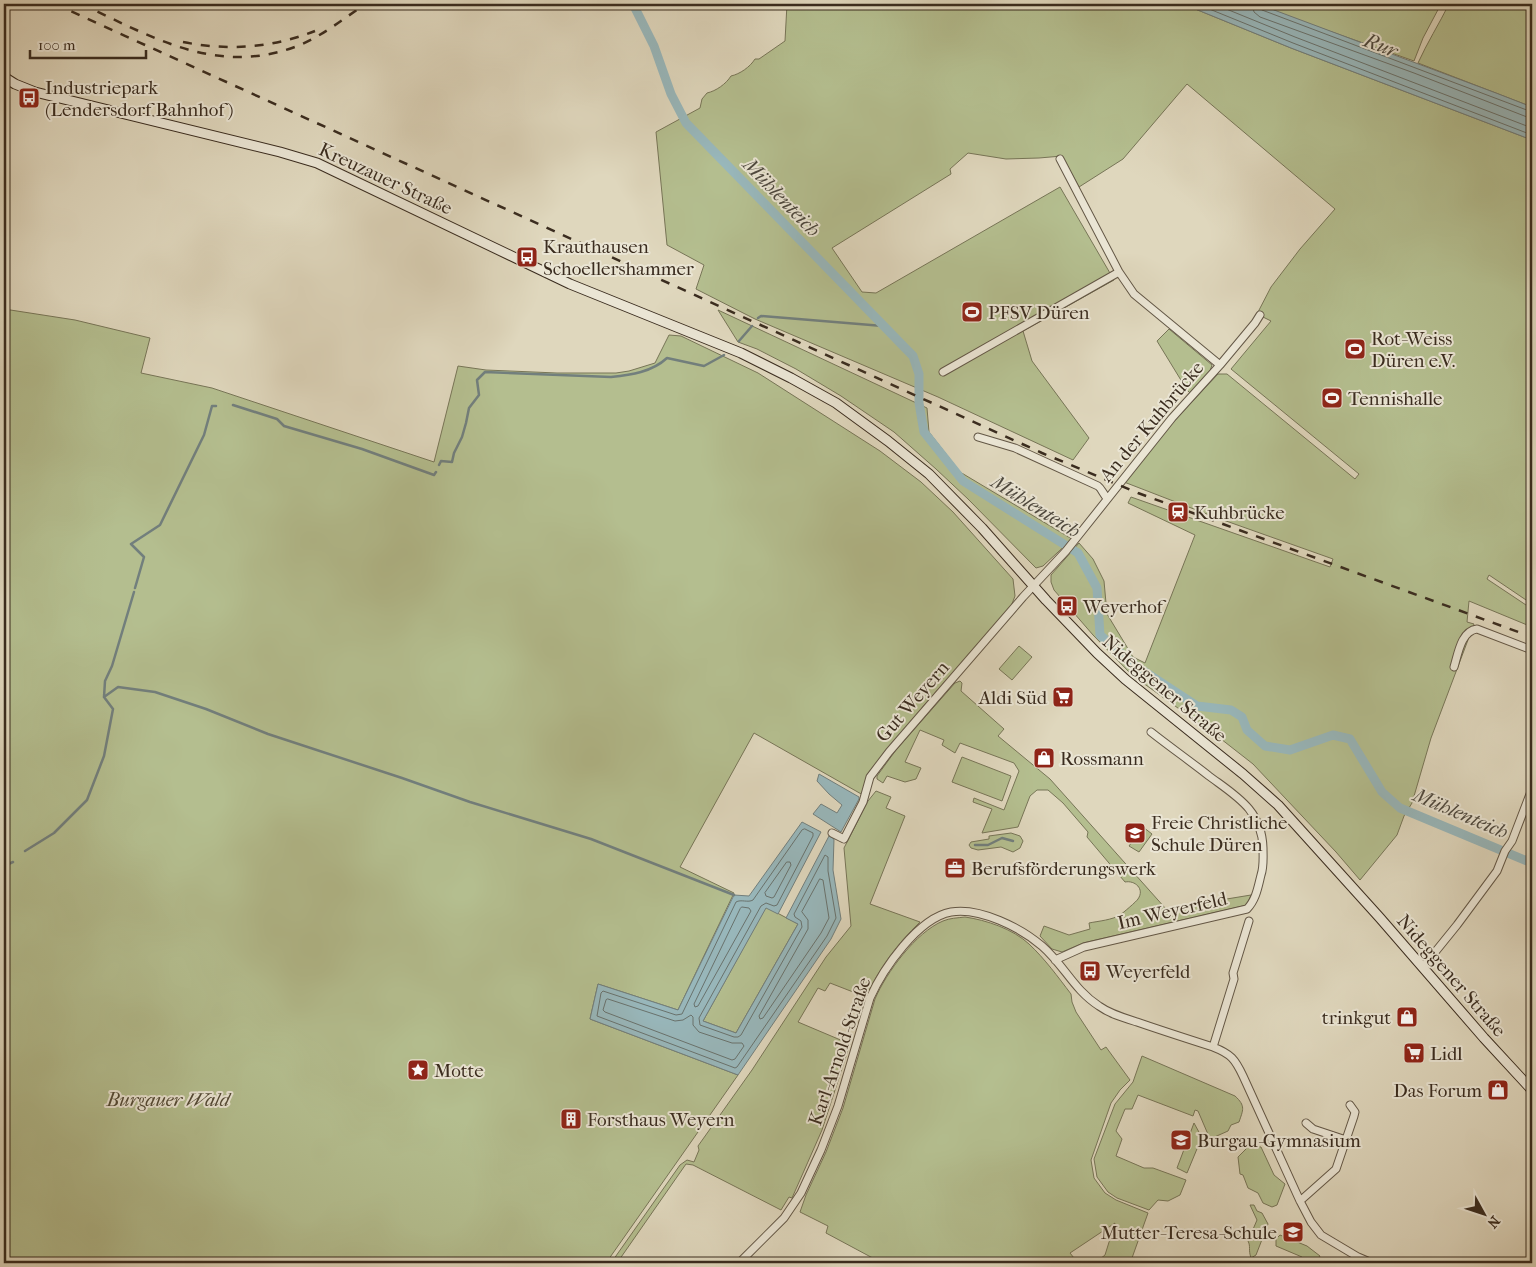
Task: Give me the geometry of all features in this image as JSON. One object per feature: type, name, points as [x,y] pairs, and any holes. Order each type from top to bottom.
[{"type":"main road","name":"Kreuzauer Straße","points":[[4,77],[34,92],[280,152],[317,163],[570,284],[741,353]]},
{"type":"main road","name":"Nideggener Straße","points":[[741,353],[836,403],[929,474],[982,528],[1076,633],[1125,679],[1243,774],[1278,805],[1532,1090]]},
{"type":"street","name":"An der Kuhbrücke","points":[[1060,159],[1119,272],[1134,294],[1220,365]]},
{"type":"street","points":[[943,372],[1119,272]]},
{"type":"street","name":"An der Kuhbrücke","points":[[1033,585],[1076,540],[1172,418],[1220,365],[1260,315]]},
{"type":"street","name":"An der Kuhbrücke","points":[[978,436],[1015,448],[1098,486],[1108,498]]},
{"type":"street","name":"Gut Weyern","points":[[832,833],[844,839],[863,802],[870,776],[1033,585]]},
{"type":"street","points":[[1454,667],[1466,634],[1477,629],[1532,650]]},
{"type":"street","name":"Im Weyerfeld","points":[[1055,960],[1084,947],[1247,909],[1255,896],[1264,866],[1263,840],[1255,817],[1240,799],[1151,732]]},
{"type":"street","points":[[1422,967],[1497,871],[1503,856],[1512,842],[1532,789]]},
{"type":"street","name":"Karl-Arnold-Straße","points":[[739,1263],[784,1218],[796,1201],[829,1130],[873,992],[889,964],[906,942],[926,925],[950,912],[964,910],[1017,929],[1032,938],[1055,960],[1080,991],[1109,1012],[1213,1047],[1226,1052],[1233,1058],[1311,1222],[1322,1235],[1358,1257],[1372,1263]]},
{"type":"street","points":[[1213,1047],[1234,979],[1234,970],[1249,921]]},
{"type":"street","points":[[1300,1201],[1336,1169],[1354,1116],[1350,1105]]},
{"type":"street","points":[[1306,1124],[1312,1129],[1346,1140]]},
{"type":"green space","points":[[787,4],[1183,4],[1291,48],[1532,140],[1532,604],[1489,575],[1487,579],[1532,609],[1532,627],[1469,601],[1467,622],[1474,624],[1431,738],[1412,803],[1404,816],[1397,835],[1360,880],[1253,764],[1132,675],[1093,635],[1054,590],[1051,582],[1051,575],[1079,543],[1093,559],[1104,581],[1107,614],[1133,657],[1145,663],[1195,535],[1128,503],[1131,497],[1330,567],[1333,559],[1124,482],[1175,420],[1218,374],[1227,374],[1355,479],[1359,474],[1231,369],[1271,321],[1257,314],[1271,287],[1300,249],[1335,209],[1187,84],[1123,159],[1079,187],[1062,156],[1006,159],[968,153],[950,169],[951,174],[832,248],[862,292],[876,293],[1060,187],[1114,280],[1023,331],[1032,361],[1089,438],[1073,460],[938,397],[755,319],[696,289],[704,265],[667,245],[656,132],[700,108],[702,99],[707,93],[720,87],[731,76],[744,70],[755,59],[759,59],[785,41]]},
{"type":"green space","points":[[1258,4],[1441,4],[1423,38],[1414,61]]},
{"type":"green space","points":[[1449,4],[1532,4],[1532,107],[1418,63]]},
{"type":"green space","name":"Burgauer Wald","points":[[4,309],[75,320],[150,338],[141,373],[212,388],[434,462],[458,366],[486,370],[616,373],[655,363],[669,335],[681,336],[758,373],[880,451],[921,482],[953,512],[1013,579],[1015,596],[1010,609],[926,703],[869,773],[863,795],[754,733],[680,867],[734,893],[678,1010],[598,984],[590,1019],[738,1075],[606,1263],[4,1263]]},
{"type":"green space","points":[[718,310],[927,408],[929,432],[960,472],[1072,539],[1043,566],[1036,568],[968,499],[894,432],[841,396],[796,369],[757,349],[738,342]]},
{"type":"green space","points":[[1169,329],[1212,365],[1210,371],[1190,393],[1157,341]]},
{"type":"green space","points":[[1019,646],[1032,657],[1012,680],[999,669]]},
{"type":"green space","points":[[960,681],[962,683],[961,691],[1004,729],[998,736],[1050,779],[1166,909],[1251,895],[1247,905],[1083,943],[1062,952],[1052,949],[1040,936],[1044,926],[1069,935],[1090,929],[1089,923],[1117,917],[1137,900],[1140,895],[1138,886],[1132,882],[1125,882],[1087,837],[1088,832],[1063,803],[1048,790],[1037,790],[1030,796],[1018,827],[982,833],[992,809],[973,802],[974,798],[1004,810],[1019,771],[1014,763],[960,743],[955,753],[942,745],[944,740],[920,730],[905,762],[921,768],[916,779],[905,782],[887,776],[883,783],[877,779],[877,776],[896,750],[955,683]]},
{"type":"green space","points":[[962,757],[1011,776],[1002,801],[952,782]]},
{"type":"green space","points":[[876,791],[891,797],[886,808],[905,816],[870,904],[920,922],[889,957],[866,997],[830,983],[825,991],[818,988],[798,1022],[850,1044],[822,1130],[792,1198],[789,1197],[781,1210],[693,1165],[686,1164],[617,1263],[611,1263],[680,1165],[687,1160],[694,1162],[699,1150],[698,1146],[752,1070],[826,957],[851,926],[844,848],[868,801]]},
{"type":"green space","points":[[1143,827],[1152,834],[1139,852],[1129,846]]},
{"type":"green space","points":[[1011,833],[1020,836],[1023,841],[1020,848],[1013,852],[1001,847],[978,850],[971,848],[969,845],[971,842],[989,839],[989,836]]},
{"type":"green space","points":[[766,907],[798,924],[736,1033],[703,1021]]},
{"type":"green space","points":[[965,917],[982,920],[1007,930],[1023,939],[1035,950],[1071,994],[1076,1012],[1101,1050],[1106,1047],[1130,1080],[1111,1103],[1091,1160],[1094,1178],[1105,1193],[1116,1200],[1148,1213],[1132,1258],[1133,1263],[1095,1263],[1105,1255],[1115,1223],[1070,1253],[1078,1263],[882,1263],[826,1233],[828,1226],[800,1212],[843,1108],[875,999],[886,977],[903,954],[933,926],[943,921]]},
{"type":"green space","points":[[1142,1056],[1235,1096],[1243,1108],[1239,1122],[1231,1125],[1228,1131],[1210,1139],[1198,1111],[1195,1110],[1193,1116],[1138,1095],[1132,1109],[1125,1109],[1116,1131],[1122,1139],[1116,1156],[1144,1168],[1153,1168],[1186,1180],[1180,1195],[1168,1201],[1158,1200],[1149,1210],[1117,1198],[1108,1192],[1097,1177],[1094,1159],[1115,1104],[1133,1082]]},
{"type":"green space","points":[[1194,1123],[1200,1134],[1199,1144],[1187,1173],[1177,1168]]},
{"type":"green space","points":[[1249,1146],[1261,1147],[1274,1175],[1285,1184],[1277,1205],[1272,1207],[1263,1203],[1258,1193],[1248,1188],[1243,1175],[1240,1174],[1238,1157]]},
{"type":"green space","points":[[1250,1205],[1254,1205],[1257,1211],[1262,1213],[1268,1224],[1256,1255],[1251,1258],[1248,1241],[1257,1220]]},
{"type":"green space","points":[[1280,1235],[1307,1246],[1320,1256],[1317,1262],[1320,1263],[1300,1263],[1302,1257],[1276,1246],[1276,1239]]},
{"type":"water","points":[[1183,4],[1258,4],[1532,107],[1532,140],[1291,48]]},
{"type":"water","points":[[819,774],[859,797],[841,832],[813,814],[821,804],[837,813],[842,805],[817,781]]},
{"type":"water","points":[[802,822],[821,832],[778,914],[766,908],[703,1021],[736,1033],[798,924],[786,918],[829,836],[834,839],[833,870],[841,919],[831,939],[738,1075],[590,1019],[598,984],[678,1010],[734,895],[749,896]]},
{"type":"waterway","name":"Mühlenteich","points":[[633,4],[654,46],[671,94],[686,123],[913,356],[919,374],[919,403],[924,432],[963,481],[1078,553],[1097,588],[1100,635],[1133,664],[1197,706],[1231,710],[1242,717],[1247,730],[1265,746],[1290,750],[1333,735],[1350,739],[1382,792],[1400,808],[1532,863]]},
{"type":"waterway","points":[[758,318],[761,316],[883,326]]},
{"type":"waterway","points":[[739,341],[752,326]]},
{"type":"waterway","points":[[439,465],[441,461],[452,462],[462,437],[469,408],[479,395],[477,380],[485,372],[611,377],[648,370],[667,358],[704,366],[724,355]]},
{"type":"waterway","points":[[233,405],[277,419],[284,426],[362,449],[434,475],[436,472]]},
{"type":"waterway","points":[[135,588],[144,557],[131,544],[160,525],[204,435],[212,406],[216,406]]},
{"type":"waterway","points":[[25,851],[54,833],[87,800],[104,756],[113,709],[104,697],[105,681],[112,666],[134,592]]},
{"type":"waterway","points":[[104,697],[118,687],[155,692],[206,709],[268,734],[470,802],[591,839],[734,895]]},
{"type":"waterway","points":[[975,845],[988,845],[1002,838],[1013,841]]},
{"type":"waterway","points":[[4,866],[13,862]]},
{"type":"railway","points":[[55,4],[1042,453],[1138,493],[1532,637]]},
{"type":"railway","points":[[81,4],[132,28],[183,48],[209,54],[236,57],[263,55],[292,48],[328,30],[361,7]]},
{"type":"railway","points":[[132,4],[140,7]]},
{"type":"railway","points":[[183,42],[233,47],[250,46],[283,41],[315,31]]},
{"type":"place","name":"Industriepark (Lendersdorf Bahnhof)","points":[[29,98]]},
{"type":"place","name":"Krauthausen Schoellershammer","points":[[527,257]]},
{"type":"place","name":"PFSV Düren","points":[[972,312]]},
{"type":"place","name":"Rot-Weiss Düren e.V.","points":[[1355,349]]},
{"type":"place","name":"Tennishalle","points":[[1332,398]]},
{"type":"place","name":"Kuhbrücke","points":[[1178,512]]},
{"type":"place","name":"Weyerhof","points":[[1067,606]]},
{"type":"place","name":"Aldi Süd","points":[[1063,697]]},
{"type":"place","name":"Rossmann","points":[[1044,758]]},
{"type":"place","name":"Freie Christliche Schule Düren","points":[[1135,833]]},
{"type":"place","name":"Berufsförderungswerk","points":[[955,868]]},
{"type":"place","name":"Weyerfeld","points":[[1090,971]]},
{"type":"place","name":"trinkgut","points":[[1407,1017]]},
{"type":"place","name":"Lidl","points":[[1414,1053]]},
{"type":"place","name":"Motte","points":[[418,1070]]},
{"type":"place","name":"Das Forum","points":[[1498,1090]]},
{"type":"place","name":"Forsthaus Weyern","points":[[571,1119]]},
{"type":"place","name":"Burgau-Gymnasium","points":[[1181,1140]]},
{"type":"place","name":"Mutter-Teresa-Schule","points":[[1293,1232]]},
{"type":"water label","name":"Rur","points":[[1381,45]]}]
